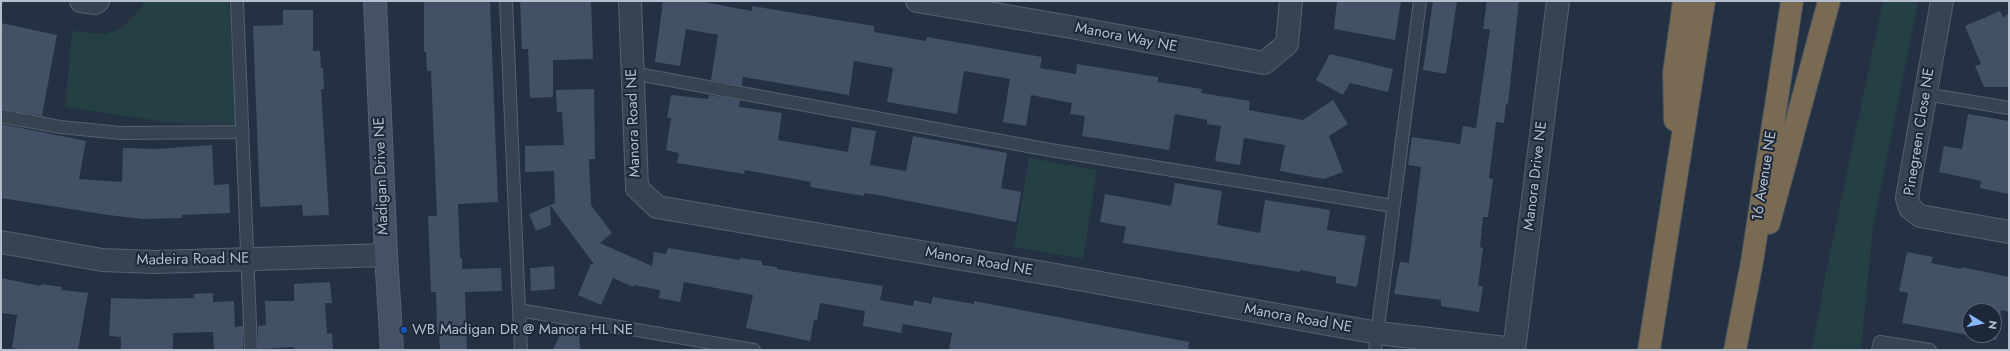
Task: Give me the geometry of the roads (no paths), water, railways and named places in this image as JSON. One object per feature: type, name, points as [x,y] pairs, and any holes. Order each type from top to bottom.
[{"type":"highway","points":[[1676,174],[1674,72],[1684,1]]},
{"type":"highway","points":[[1649,350],[1704,1]]},
{"type":"highway","name":"16 Avenue NE","points":[[1735,350],[1752,262],[1792,1]]},
{"type":"highway","points":[[1752,262],[1772,216],[1829,1]]},
{"type":"street","points":[[81,1],[95,3],[98,1]]},
{"type":"street","name":"Madigan Drive NE","points":[[375,1],[386,255],[392,350]]},
{"type":"street","name":"Manora Road NE","points":[[630,1],[637,188],[657,207],[1048,274],[1376,342],[1514,350]]},
{"type":"street","name":"Manora Way NE","points":[[917,1],[1071,27],[1264,63],[1287,44],[1291,1]]},
{"type":"street","name":"Manora Drive NE","points":[[1514,350],[1558,1]]},
{"type":"street","name":"Pinegreen Close NE","points":[[1942,1],[1907,198],[1910,208],[1920,216],[2009,232]]},
{"type":"street","name":"Madeira Road NE","points":[[1,242],[102,260],[155,262],[386,255]]},
{"type":"lane","points":[[237,1],[251,350]]},
{"type":"lane","points":[[506,1],[521,350]]},
{"type":"lane","points":[[1376,342],[1420,1]]},
{"type":"lane","points":[[632,73],[1050,150],[1393,206]]},
{"type":"lane","points":[[1925,94],[2009,108]]},
{"type":"lane","points":[[1,116],[60,127],[121,133],[243,132]]},
{"type":"lane","points":[[520,310],[754,350]]},
{"type":"lane","points":[[1878,350],[1880,342],[1930,350]]},
{"type":"place","name":"WB Madigan DR @ Manora HL NE","points":[[404,330]]}]
